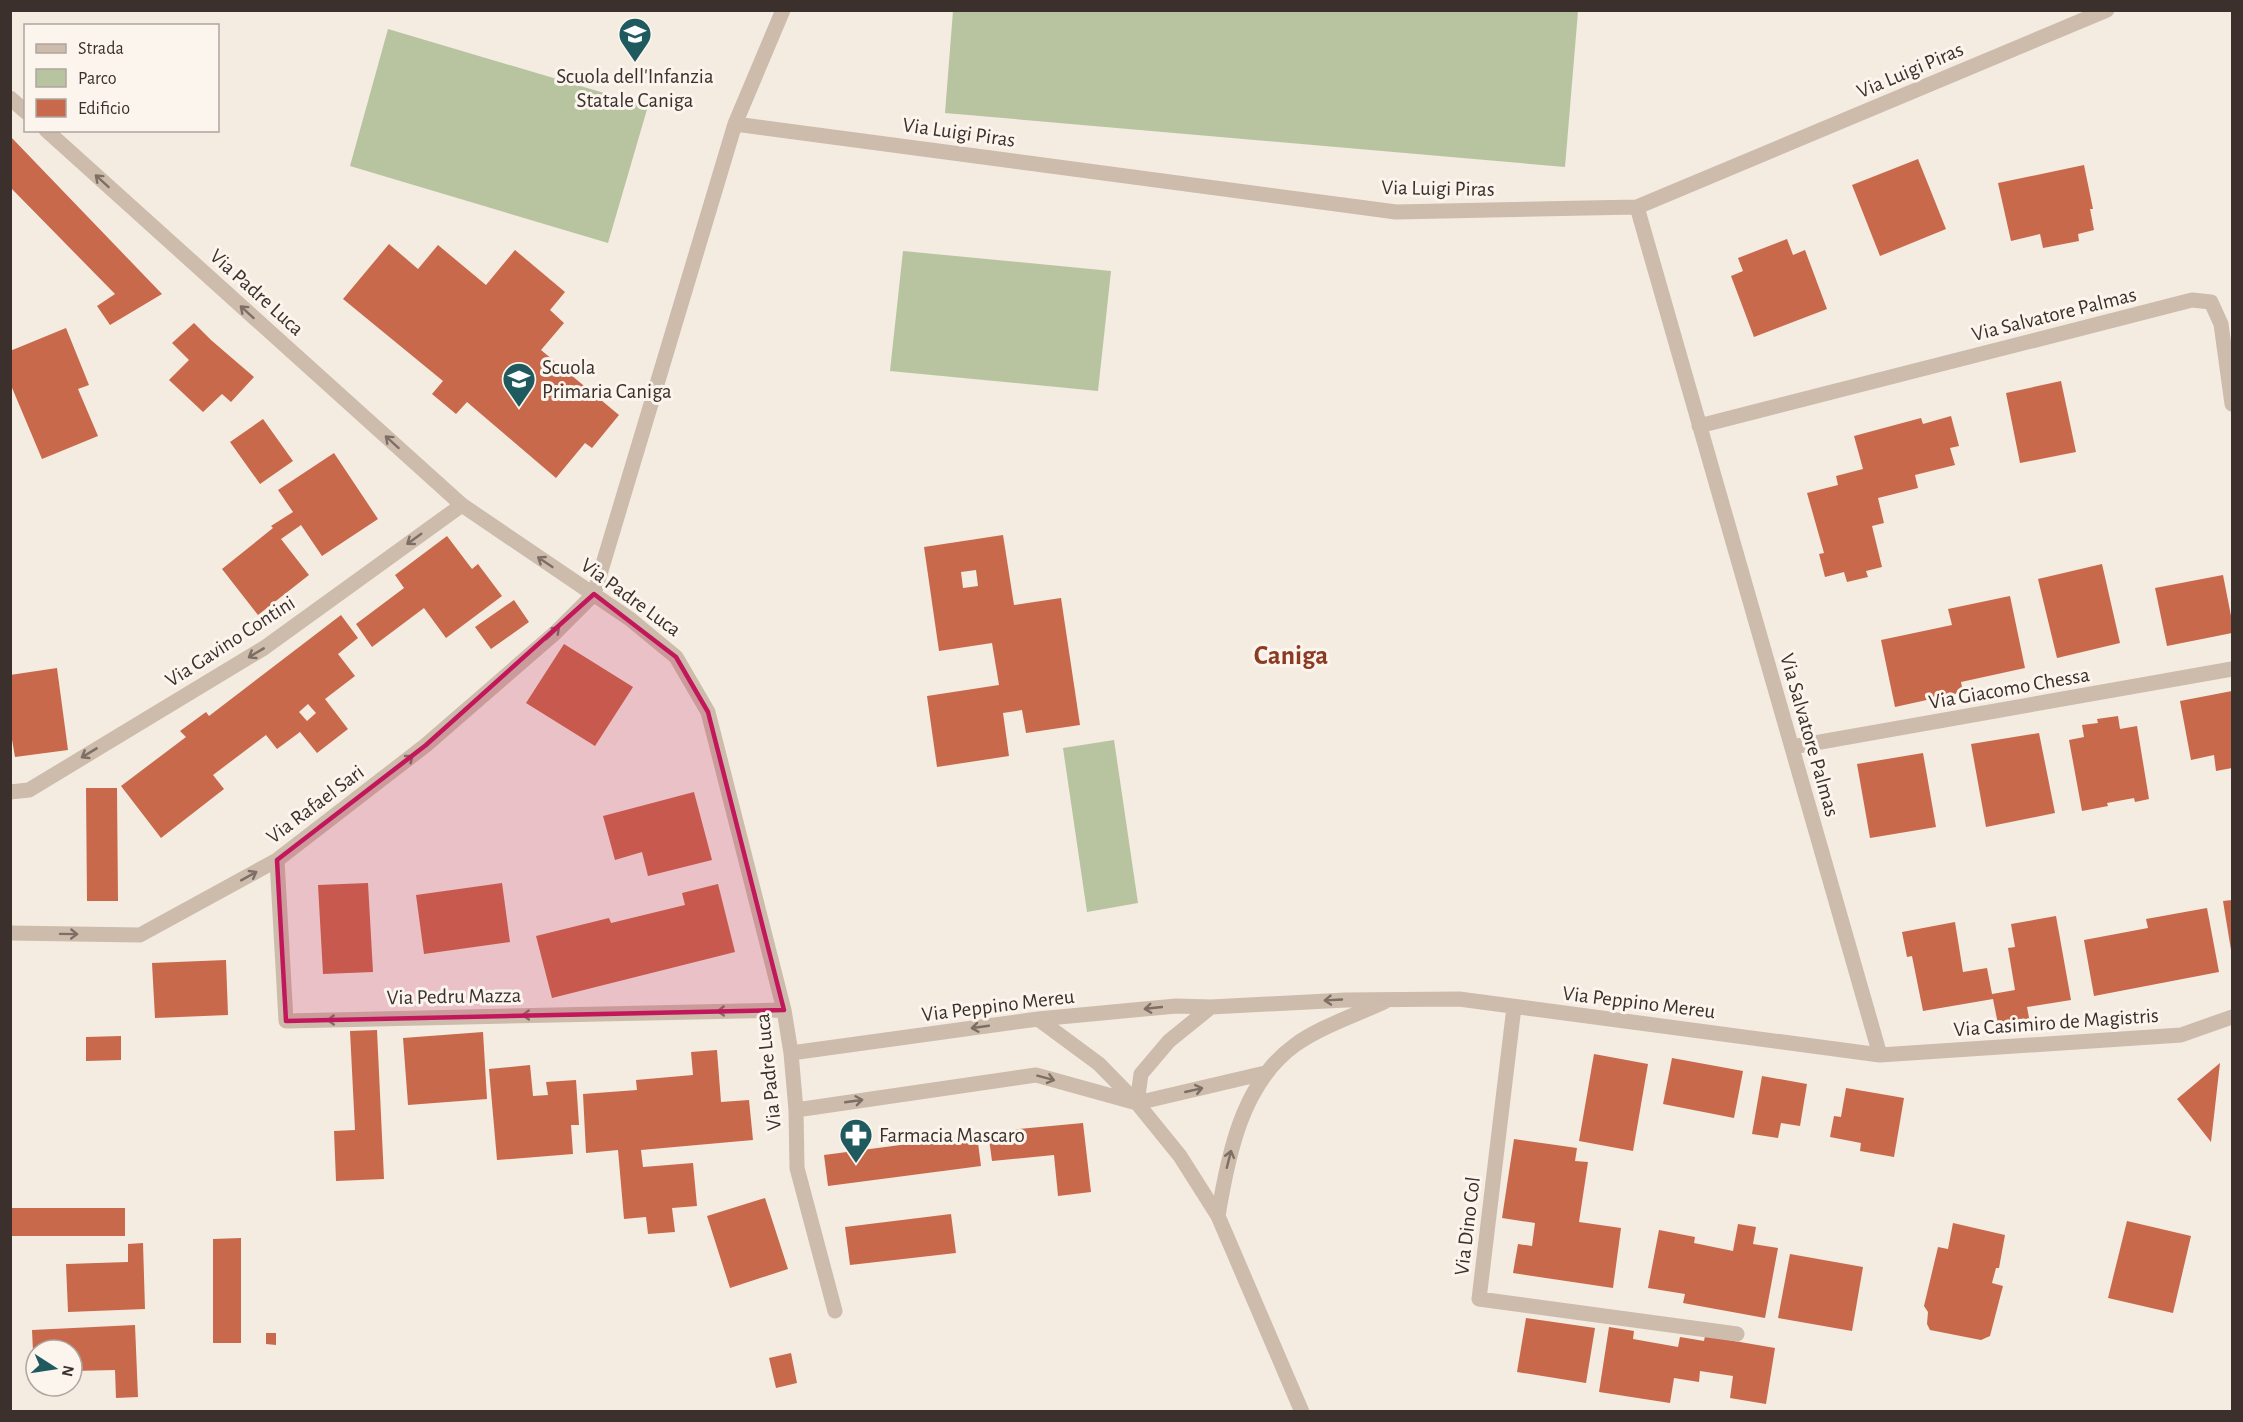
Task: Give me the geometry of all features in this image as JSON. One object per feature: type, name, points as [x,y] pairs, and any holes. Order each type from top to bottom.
[{"type":"street","points":[[594,594],[735,124],[783,10]]},
{"type":"street","name":"Via Luigi Piras","points":[[735,124],[1396,212],[1637,207],[2107,10]]},
{"type":"street","points":[[10,98],[24,110]]},
{"type":"street","name":"Via Padre Luca","points":[[48,132],[462,505],[630,619],[676,657],[708,712],[784,1010],[791,1053],[796,1110],[797,1168],[835,1311]]},
{"type":"street","name":"Via Salvatore Palmas","points":[[1637,207],[1880,1055]]},
{"type":"street","name":"Via Salvatore Palmas","points":[[1700,426],[2192,300],[2211,302],[2221,324],[2232,404]]},
{"type":"street","name":"Via Gavino Contini","points":[[10,792],[29,790],[264,648],[462,505]]},
{"type":"street","name":"Via Rafael Sari","points":[[10,933],[140,935],[277,860],[426,745],[555,633],[594,594]]},
{"type":"street","name":"Via Giacomo Chessa","points":[[1792,747],[2232,669]]},
{"type":"street","name":"Via Pedru Mazza","points":[[277,860],[286,1021],[784,1010]]},
{"type":"street","name":"Via Peppino Mereu","points":[[1218,1216],[1236,1131],[1265,1072],[1295,1044],[1391,999]]},
{"type":"street","name":"Via Peppino Mereu","points":[[791,1053],[1038,1019],[1176,1006],[1211,1007],[1346,1000],[1459,999],[1880,1055]]},
{"type":"street","points":[[1137,1103],[1141,1074],[1168,1041],[1211,1007]]},
{"type":"street","name":"Via Dino Col","points":[[1514,1007],[1479,1299],[1737,1334]]},
{"type":"street","name":"Via Casimiro de Magistris","points":[[1880,1055],[2181,1035],[2232,1017]]},
{"type":"street","points":[[1038,1019],[1099,1064],[1137,1103],[1180,1156],[1218,1216],[1302,1412]]},
{"type":"street","name":"Via Peppino Mereu","points":[[1137,1103],[1265,1072]]},
{"type":"street","points":[[796,1110],[1036,1076],[1137,1103]]},
{"type":"highlighted area","points":[[594,594],[676,657],[708,712],[784,1010],[286,1021],[277,860],[426,745]]},
{"type":"green space","points":[[953,11],[1578,11],[1565,167],[945,113]]},
{"type":"green space","points":[[388,29],[648,106],[608,243],[350,166]]},
{"type":"green space","points":[[903,251],[1111,271],[1098,391],[890,371]]},
{"type":"green space","points":[[1114,740],[1138,903],[1087,912],[1063,748]]},
{"type":"building","points":[[10,136],[162,294],[110,325],[97,306],[115,294],[10,187]]},
{"type":"building","points":[[1918,159],[1946,229],[1880,256],[1852,185]]},
{"type":"building","points":[[2084,165],[2093,209],[2090,209],[2094,230],[2078,234],[2079,241],[2043,248],[2040,234],[2011,241],[1998,183]]},
{"type":"building","points":[[1787,239],[1793,255],[1805,250],[1827,309],[1754,337],[1731,276],[1743,271],[1738,258]]},
{"type":"building","points":[[389,244],[418,269],[438,245],[486,285],[515,250],[565,292],[550,310],[564,323],[541,350],[619,415],[592,448],[585,443],[556,478],[467,402],[456,414],[432,394],[443,381],[343,299]]},
{"type":"building","points":[[194,323],[254,377],[231,402],[222,394],[203,412],[169,380],[189,360],[172,343]]},
{"type":"building","points":[[66,328],[89,385],[78,389],[98,436],[42,459],[10,383],[10,351]]},
{"type":"building","points":[[2061,381],[2076,452],[2020,463],[2006,393]]},
{"type":"building","points":[[1951,416],[1959,446],[1950,448],[1955,465],[1915,475],[1918,488],[1878,498],[1884,523],[1872,526],[1882,567],[1866,571],[1868,577],[1847,582],[1844,572],[1825,577],[1819,554],[1824,553],[1807,493],[1838,485],[1836,476],[1863,469],[1854,436],[1921,418],[1923,424]]},
{"type":"building","points":[[263,419],[293,461],[260,484],[230,442]]},
{"type":"building","points":[[334,453],[378,519],[322,556],[301,525],[281,539],[309,575],[258,615],[222,569],[273,528],[271,526],[293,512],[278,490]]},
{"type":"building","points":[[1003,535],[1014,605],[1061,598],[1080,725],[1026,733],[1022,710],[1003,713],[1009,756],[937,767],[927,696],[999,685],[992,643],[939,651],[924,547]],"holes":[[[976,570],[978,586],[963,588],[961,572]]]},
{"type":"building","points":[[447,536],[472,569],[478,564],[502,596],[446,638],[424,608],[372,647],[356,624],[404,588],[395,575]]},
{"type":"building","points":[[2102,564],[2120,643],[2057,658],[2038,579]]},
{"type":"building","points":[[2223,575],[2232,621],[2232,633],[2167,646],[2155,588]]},
{"type":"building","points":[[2010,596],[2025,668],[1961,682],[1963,692],[1895,707],[1881,640],[1952,625],[1948,609]]},
{"type":"building","points":[[514,600],[529,622],[491,649],[475,627]]},
{"type":"building","points":[[341,615],[358,638],[338,654],[355,676],[325,699],[348,729],[317,753],[300,732],[277,749],[266,735],[213,775],[224,789],[161,838],[121,786],[186,737],[180,731],[206,712],[209,716]],"holes":[[[308,704],[316,713],[307,721],[299,712]]]},
{"type":"building","points":[[564,644],[633,687],[595,746],[526,703]]},
{"type":"building","points":[[57,668],[68,750],[15,757],[10,728],[10,675]]},
{"type":"building","points":[[2232,691],[2232,768],[2216,771],[2214,755],[2191,760],[2180,701]]},
{"type":"building","points":[[2118,716],[2120,729],[2137,726],[2149,799],[2135,802],[2134,798],[2082,811],[2069,740],[2084,737],[2082,725],[2098,723],[2097,719]]},
{"type":"building","points":[[2039,733],[2055,813],[1986,827],[1971,744]]},
{"type":"building","points":[[1923,753],[1936,827],[1870,838],[1857,764]]},
{"type":"building","points":[[86,788],[117,788],[118,901],[87,901]]},
{"type":"building","points":[[694,792],[712,860],[648,876],[642,852],[615,860],[603,816]]},
{"type":"building","points":[[368,883],[373,972],[323,974],[318,885]]},
{"type":"building","points":[[502,883],[510,942],[424,954],[416,895]]},
{"type":"building","points":[[718,884],[735,952],[552,998],[536,936],[609,918],[611,923],[685,905],[682,893]]},
{"type":"building","points":[[2232,900],[2232,950],[2231,950],[2223,901]]},
{"type":"building","points":[[2207,908],[2219,972],[2094,996],[2084,940],[2148,928],[2146,919]]},
{"type":"building","points":[[2056,916],[2071,1000],[2027,1007],[2030,1023],[1999,1029],[1993,999],[1923,1011],[1912,956],[1907,957],[1902,932],[1955,922],[1963,972],[1987,968],[1992,994],[2015,990],[2008,948],[2015,947],[2011,924]]},
{"type":"building","points":[[226,960],[228,1015],[155,1018],[152,963]]},
{"type":"building","points":[[377,1030],[384,1179],[336,1181],[334,1131],[355,1130],[350,1031]]},
{"type":"building","points":[[483,1032],[487,1099],[408,1105],[403,1038]]},
{"type":"building","points":[[121,1036],[121,1060],[86,1061],[86,1037]]},
{"type":"building","points":[[717,1050],[721,1102],[749,1100],[753,1140],[641,1150],[643,1167],[693,1163],[697,1206],[672,1208],[675,1232],[648,1234],[646,1217],[624,1219],[618,1150],[586,1153],[583,1094],[637,1090],[636,1080],[693,1075],[691,1052]]},
{"type":"building","points":[[1594,1054],[1648,1064],[1633,1151],[1579,1141]]},
{"type":"building","points":[[1672,1058],[1743,1071],[1734,1118],[1663,1104]]},
{"type":"building","points":[[2220,1063],[2211,1142],[2177,1099]]},
{"type":"building","points":[[530,1065],[533,1096],[548,1095],[546,1082],[576,1080],[579,1125],[571,1125],[573,1154],[497,1160],[489,1069]]},
{"type":"building","points":[[1762,1076],[1807,1084],[1800,1126],[1781,1123],[1778,1138],[1752,1134]]},
{"type":"building","points":[[1846,1088],[1904,1098],[1894,1157],[1860,1151],[1861,1143],[1830,1137],[1834,1116],[1841,1117]]},
{"type":"building","points":[[1083,1123],[1091,1192],[1058,1196],[1054,1155],[992,1161],[988,1132]]},
{"type":"building","points":[[977,1135],[981,1166],[828,1186],[824,1155]]},
{"type":"building","points":[[1514,1139],[1577,1148],[1575,1161],[1588,1162],[1579,1222],[1621,1228],[1613,1288],[1513,1273],[1518,1244],[1532,1246],[1535,1223],[1502,1218]]},
{"type":"building","points":[[765,1198],[788,1269],[730,1288],[707,1216]]},
{"type":"building","points":[[10,1208],[125,1208],[125,1236],[10,1236]]},
{"type":"building","points":[[951,1214],[956,1253],[850,1265],[845,1227]]},
{"type":"building","points":[[2127,1221],[2191,1236],[2173,1313],[2108,1298]]},
{"type":"building","points":[[1953,1223],[2005,1235],[1999,1268],[1996,1268],[1992,1283],[2003,1286],[1990,1336],[1981,1340],[1930,1330],[1927,1324],[1928,1312],[1924,1306],[1938,1247],[1948,1249]]},
{"type":"building","points":[[1738,1224],[1756,1227],[1753,1244],[1778,1248],[1765,1318],[1683,1303],[1685,1294],[1648,1288],[1659,1230],[1695,1237],[1694,1243],[1733,1251]]},
{"type":"building","points":[[241,1238],[241,1343],[213,1343],[213,1239]]},
{"type":"building","points":[[143,1243],[145,1309],[68,1312],[66,1264],[128,1262],[128,1244]]},
{"type":"building","points":[[1790,1254],[1863,1267],[1852,1331],[1778,1318]]},
{"type":"building","points":[[1526,1318],[1595,1328],[1586,1383],[1517,1372]]},
{"type":"building","points":[[135,1325],[138,1397],[116,1398],[115,1370],[84,1371],[84,1338],[32,1338],[32,1330]]},
{"type":"building","points":[[1609,1327],[1634,1331],[1633,1339],[1678,1347],[1680,1337],[1704,1341],[1705,1336],[1775,1348],[1766,1404],[1730,1398],[1733,1376],[1700,1371],[1699,1382],[1674,1378],[1670,1403],[1599,1392]]},
{"type":"building","points":[[266,1333],[276,1333],[276,1345],[266,1344]]},
{"type":"building","points":[[791,1353],[797,1383],[776,1388],[769,1358]]},
{"type":"place","name":"Scuola dell'Infanzia Statale Caniga","points":[[635,63]]},
{"type":"place","name":"Scuola Primaria Caniga","points":[[519,408]]},
{"type":"place","name":"Farmacia Mascaro","points":[[856,1164]]},
{"type":"district","name":"Caniga","points":[[1291,655]]}]
